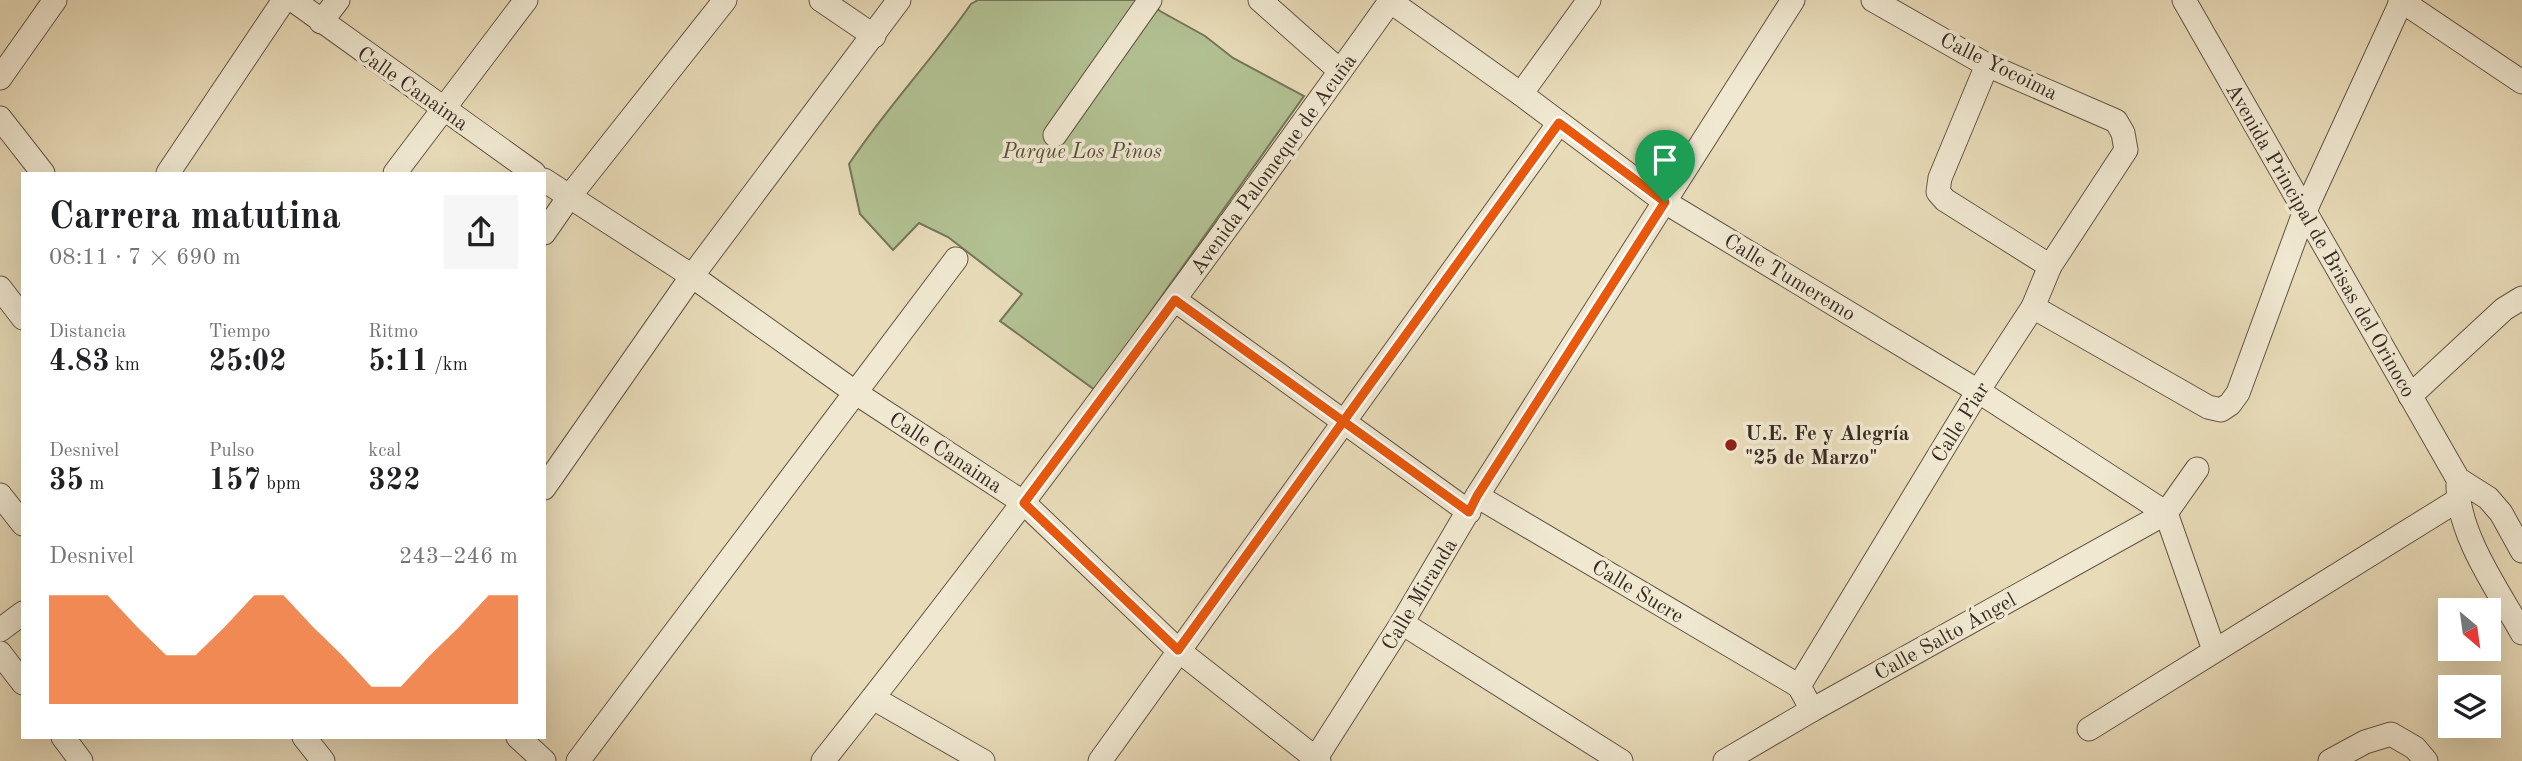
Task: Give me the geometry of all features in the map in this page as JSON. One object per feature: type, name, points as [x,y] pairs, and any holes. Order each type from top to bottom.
[{"type":"street","points":[[0,78],[55,0]]},
{"type":"street","points":[[169,172],[284,0]]},
{"type":"street","name":"Calle Canaima","points":[[293,0],[533,172]]},
{"type":"street","points":[[321,22],[338,0]]},
{"type":"street","points":[[396,172],[526,0]]},
{"type":"street","points":[[546,230],[569,197],[725,0]]},
{"type":"street","points":[[821,0],[874,36]]},
{"type":"street","points":[[546,485],[692,276],[899,0]]},
{"type":"street","points":[[1055,135],[1150,0]]},
{"type":"street","points":[[1260,0],[1340,71]]},
{"type":"street","name":"Avenida Palomeque de Acuña","points":[[823,761],[1024,503],[1175,300],[1390,0]]},
{"type":"street","name":"Calle Tumeremo","points":[[1390,0],[1665,202],[1978,391],[2166,513]]},
{"type":"street","points":[[1521,94],[1589,0]]},
{"type":"street","name":"Calle Miranda","points":[[1317,760],[1473,504],[1793,0]]},
{"type":"street","name":"Calle Yocoima","points":[[1873,0],[1987,65],[2116,121],[2123,133]]},
{"type":"street","name":"Avenida Principal de Brisas del Orinoco","points":[[2184,0],[2410,396],[2458,489]]},
{"type":"street","points":[[2033,307],[2208,407],[2221,410],[2230,404],[2238,393],[2304,213],[2402,0],[2522,82]]},
{"type":"street","points":[[1987,65],[1940,178],[1938,191],[1945,200],[2050,266]]},
{"type":"street","points":[[0,118],[42,172]]},
{"type":"street","points":[[1100,761],[1559,123]]},
{"type":"street","name":"Calle Piar","points":[[1799,686],[1978,391],[2033,307],[2050,266],[2126,150],[2123,133]]},
{"type":"street","name":"Calle Canaima","points":[[546,181],[692,276],[856,393],[1024,503],[1178,650],[1317,760]]},
{"type":"street","points":[[578,761],[956,259]]},
{"type":"street","points":[[0,288],[21,315]]},
{"type":"street","points":[[2410,396],[2504,309],[2522,298]]},
{"type":"street","name":"Calle Sucre","points":[[1175,300],[1342,422],[1473,504],[1799,686]]},
{"type":"street","points":[[2197,469],[2166,513],[2214,650]]},
{"type":"street","points":[[2458,489],[2488,498],[2501,513],[2522,551]]},
{"type":"street","points":[[2458,489],[2468,536],[2522,633]]},
{"type":"street","points":[[2090,729],[2458,489]]},
{"type":"street","points":[[0,495],[21,521]]},
{"type":"street","name":"Calle Salto Ángel","points":[[1725,761],[1811,710],[2166,513]]},
{"type":"street","points":[[0,630],[21,614]]},
{"type":"street","points":[[1402,623],[1621,761]]},
{"type":"street","points":[[0,653],[21,680]]},
{"type":"street","points":[[1799,686],[1811,710]]},
{"type":"street","points":[[873,698],[983,761]]},
{"type":"street","points":[[2330,761],[2365,742],[2391,734],[2415,748],[2426,761]]},
{"type":"street","points":[[64,739],[81,761]]},
{"type":"street","points":[[306,739],[323,761]]},
{"type":"street","points":[[520,739],[544,761]]},
{"type":"green space","name":"Parque Los Pinos","points":[[978,0],[1147,0],[1160,11],[1205,36],[1233,58],[1304,96],[1095,390],[1000,321],[1022,294],[948,237],[919,223],[893,250],[860,214],[849,164],[971,4]]},
{"type":"place","name":"U.E. Fe y Alegría \"25 de Marzo\"","points":[[1731,445]]},
{"type":"route","points":[[1665,202],[1469,512],[1342,422],[1175,300],[1024,503],[1178,650],[1287,498],[1342,422],[1396,347],[1559,123],[1665,202]]}]
